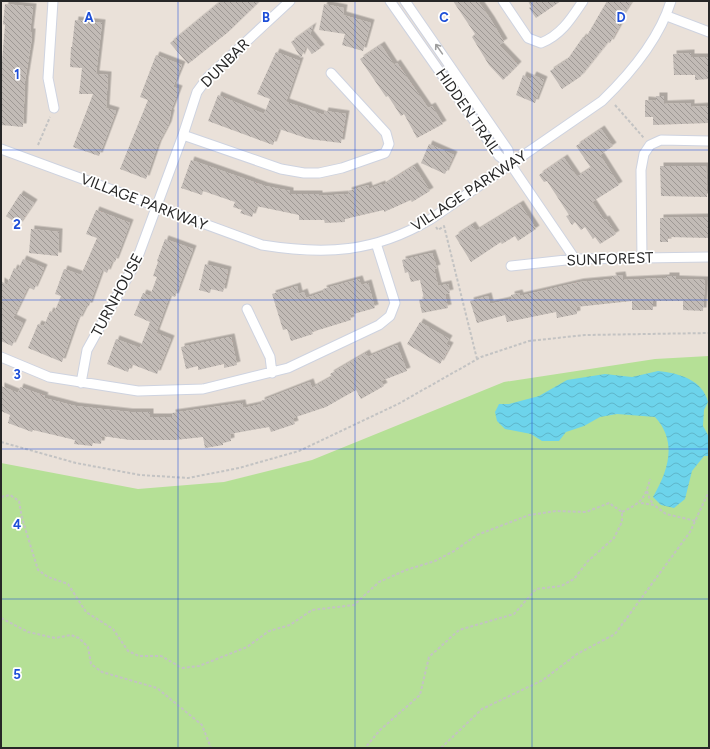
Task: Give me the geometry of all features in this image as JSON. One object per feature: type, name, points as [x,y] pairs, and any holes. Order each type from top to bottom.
[{"type":"street","points":[[53,1],[48,78],[54,108]]},
{"type":"street","name":"HIDDEN TRAIL","points":[[390,1],[499,156],[511,165],[575,259]]},
{"type":"street","points":[[405,1],[508,150],[511,165]]},
{"type":"street","points":[[503,1],[528,38],[541,43],[554,38],[570,21],[583,1]]},
{"type":"street","name":"VILLAGE PARKWAY","points":[[1,148],[262,245],[300,251],[357,249],[416,228],[431,220],[602,101],[624,80],[639,62],[667,16],[671,1]]},
{"type":"street","name":"DUNBAR","points":[[157,207],[184,135],[197,92],[202,83],[287,2]]},
{"type":"street","points":[[667,16],[709,32]]},
{"type":"street","points":[[184,135],[281,169],[304,173],[319,173],[342,168],[385,153],[389,144],[386,133],[331,73]]},
{"type":"street","points":[[642,258],[641,170],[644,154],[650,145],[661,140],[709,140]]},
{"type":"street","name":"TURNHOUSE","points":[[81,383],[87,350],[136,262],[157,207]]},
{"type":"street","points":[[1,357],[49,377],[138,391],[203,389],[272,373],[288,368],[379,325],[390,316],[395,303],[376,243]]},
{"type":"street","name":"SUNFOREST","points":[[510,266],[575,259],[709,257]]},
{"type":"street","points":[[247,309],[270,357],[272,373]]},
{"type":"path","points":[[615,105],[650,145]]},
{"type":"path","points":[[38,145],[54,108]]},
{"type":"path","points":[[431,220],[438,230],[444,226],[477,360]]},
{"type":"path","points":[[1,442],[76,463],[140,475],[188,478],[239,468],[299,450],[398,404],[477,360],[529,341],[585,335],[709,333]]},
{"type":"path","points":[[622,512],[640,503],[647,491],[650,479]]},
{"type":"path","points":[[647,491],[650,500],[654,505],[666,514],[696,520]]},
{"type":"path","points":[[441,748],[482,709],[543,680],[577,654],[615,634],[690,532],[709,491]]},
{"type":"path","points":[[1,497],[10,495],[19,501],[22,518],[38,570],[48,578],[68,584],[86,612],[113,630],[128,651],[139,656],[161,656],[182,668],[199,666],[246,647],[269,631],[290,625],[312,610],[354,604],[379,582],[406,570],[435,561],[454,551],[477,535],[529,515],[556,511],[586,512],[609,503],[622,512]]},
{"type":"path","points":[[640,503],[654,505]]},
{"type":"path","points":[[365,748],[380,730],[420,695],[428,657],[459,630],[514,614],[536,589],[561,586],[574,579],[588,561],[614,538],[622,522],[622,512]]},
{"type":"path","points":[[1,618],[28,632],[55,638],[71,635],[79,638],[88,647],[92,664],[102,672],[157,688],[202,726],[211,748]]},
{"type":"green space","points":[[709,356],[709,748],[1,748],[1,463],[138,489],[224,482],[312,460],[504,382],[655,359]]},
{"type":"water","points":[[658,371],[682,376],[696,383],[705,394],[708,402],[704,410],[703,426],[709,437],[709,456],[704,456],[692,471],[685,499],[674,508],[661,505],[653,497],[663,477],[668,457],[666,436],[655,417],[617,414],[600,417],[584,426],[566,432],[559,441],[542,441],[531,434],[505,429],[497,421],[495,412],[499,404],[509,404],[539,396],[567,380],[605,374],[632,377]]},
{"type":"building","points":[[221,1],[260,1],[227,33],[188,64],[170,43]]},
{"type":"building","points":[[453,1],[478,1],[491,20],[504,42],[499,45],[518,65],[503,80],[489,65],[472,37],[475,34]]},
{"type":"building","points":[[528,1],[561,1],[536,18],[529,8],[531,7]]},
{"type":"building","points":[[607,1],[632,1],[618,23],[620,25],[610,43],[608,42],[580,77],[562,89],[550,71],[567,60],[583,37],[585,39]]},
{"type":"building","points":[[5,4],[33,7],[30,32],[32,32],[31,44],[25,81],[23,127],[1,125],[1,73],[5,25],[3,24]]},
{"type":"building","points":[[324,4],[344,8],[343,15],[371,23],[363,51],[342,45],[345,34],[319,30]]},
{"type":"building","points":[[75,20],[102,23],[96,74],[108,75],[106,108],[116,111],[99,156],[73,147],[93,94],[79,94],[82,68],[70,67]]},
{"type":"building","points":[[313,26],[310,34],[321,48],[312,54],[306,46],[301,58],[291,42]]},
{"type":"building","points":[[381,45],[394,65],[397,63],[428,108],[432,106],[443,124],[417,138],[404,114],[401,116],[360,59]]},
{"type":"building","points":[[276,52],[300,61],[286,102],[324,115],[325,111],[346,114],[341,143],[309,139],[279,129],[273,145],[208,121],[218,95],[264,114],[270,99],[257,94]]},
{"type":"building","points":[[691,53],[691,57],[709,57],[709,79],[695,80],[695,75],[674,75],[673,54]]},
{"type":"building","points":[[156,55],[182,65],[173,87],[179,89],[170,113],[168,125],[158,144],[146,179],[120,169],[148,100],[140,97]]},
{"type":"building","points":[[523,75],[531,79],[533,75],[544,80],[535,103],[516,95]]},
{"type":"building","points":[[656,96],[664,96],[664,104],[691,103],[691,107],[709,106],[709,123],[653,125],[653,117],[645,117],[645,100],[656,101]]},
{"type":"building","points":[[601,129],[613,146],[600,155],[619,185],[592,202],[616,234],[600,244],[595,237],[593,239],[585,227],[581,230],[575,222],[572,225],[566,216],[569,215],[547,181],[544,182],[539,175],[564,158],[577,177],[591,168],[576,146]]},
{"type":"building","points":[[429,144],[454,155],[445,174],[421,163]]},
{"type":"building","points":[[191,160],[265,186],[290,191],[290,194],[319,194],[319,196],[349,194],[348,191],[368,185],[369,189],[382,184],[382,186],[414,166],[430,191],[412,202],[411,200],[384,212],[384,210],[345,219],[345,222],[325,223],[324,220],[299,220],[299,215],[256,206],[252,217],[240,213],[242,210],[233,207],[235,202],[203,191],[202,195],[181,188]]},
{"type":"building","points":[[660,166],[706,166],[707,197],[661,196]]},
{"type":"building","points":[[20,194],[34,203],[19,225],[6,216]]},
{"type":"building","points":[[520,204],[536,229],[518,241],[515,236],[502,244],[501,242],[471,262],[455,236],[472,225],[476,231]]},
{"type":"building","points":[[96,210],[130,223],[115,262],[112,261],[107,273],[102,270],[89,306],[86,306],[79,320],[77,319],[62,362],[28,348],[38,324],[44,326],[50,311],[54,313],[61,296],[55,294],[64,269],[81,275],[97,238],[86,234]]},
{"type":"building","points":[[709,217],[709,238],[668,237],[668,242],[660,242],[660,218]]},
{"type":"building","points":[[31,229],[59,232],[58,256],[29,253]]},
{"type":"building","points":[[165,239],[193,249],[175,297],[170,295],[156,333],[171,339],[157,374],[131,364],[128,372],[107,364],[116,339],[140,348],[150,322],[134,315],[143,293],[150,296],[157,277],[153,276]]},
{"type":"building","points":[[432,253],[437,268],[434,269],[438,286],[448,284],[450,293],[445,294],[448,308],[422,313],[419,300],[424,299],[420,280],[411,282],[408,272],[405,273],[402,260]]},
{"type":"building","points":[[23,259],[44,268],[34,290],[28,287],[13,318],[23,323],[12,346],[1,341],[1,281],[7,285],[14,268],[18,270]]},
{"type":"building","points":[[205,264],[228,270],[223,292],[211,289],[210,293],[199,290]]},
{"type":"building","points":[[622,275],[623,280],[666,278],[666,276],[676,276],[676,279],[705,280],[703,311],[683,310],[683,301],[653,301],[653,310],[632,310],[632,301],[576,307],[577,314],[557,318],[556,312],[507,322],[505,315],[477,323],[470,301],[488,296],[490,304],[512,299],[511,295],[519,293],[520,296],[580,282],[613,279],[612,276]]},
{"type":"building","points":[[359,279],[361,285],[368,283],[375,308],[350,315],[351,320],[312,332],[313,334],[291,341],[287,329],[283,330],[272,294],[297,286],[299,294],[304,292],[306,298],[324,292],[323,289]]},
{"type":"building","points":[[420,322],[449,339],[446,344],[450,346],[440,364],[407,344]]},
{"type":"building","points":[[231,337],[237,365],[224,368],[224,364],[198,370],[198,366],[186,369],[181,347]]},
{"type":"building","points":[[397,345],[407,371],[381,381],[384,386],[361,399],[356,390],[326,407],[293,418],[295,424],[271,432],[269,427],[230,434],[231,441],[223,443],[223,445],[205,448],[203,437],[175,440],[130,440],[102,436],[101,444],[93,443],[92,446],[74,444],[75,440],[33,430],[32,432],[8,423],[10,415],[1,411],[1,386],[18,393],[20,387],[45,396],[44,398],[75,406],[129,412],[150,412],[150,417],[173,417],[172,413],[242,403],[243,408],[262,404],[261,401],[310,382],[312,388],[332,377],[330,374],[366,353],[368,357]]}]
